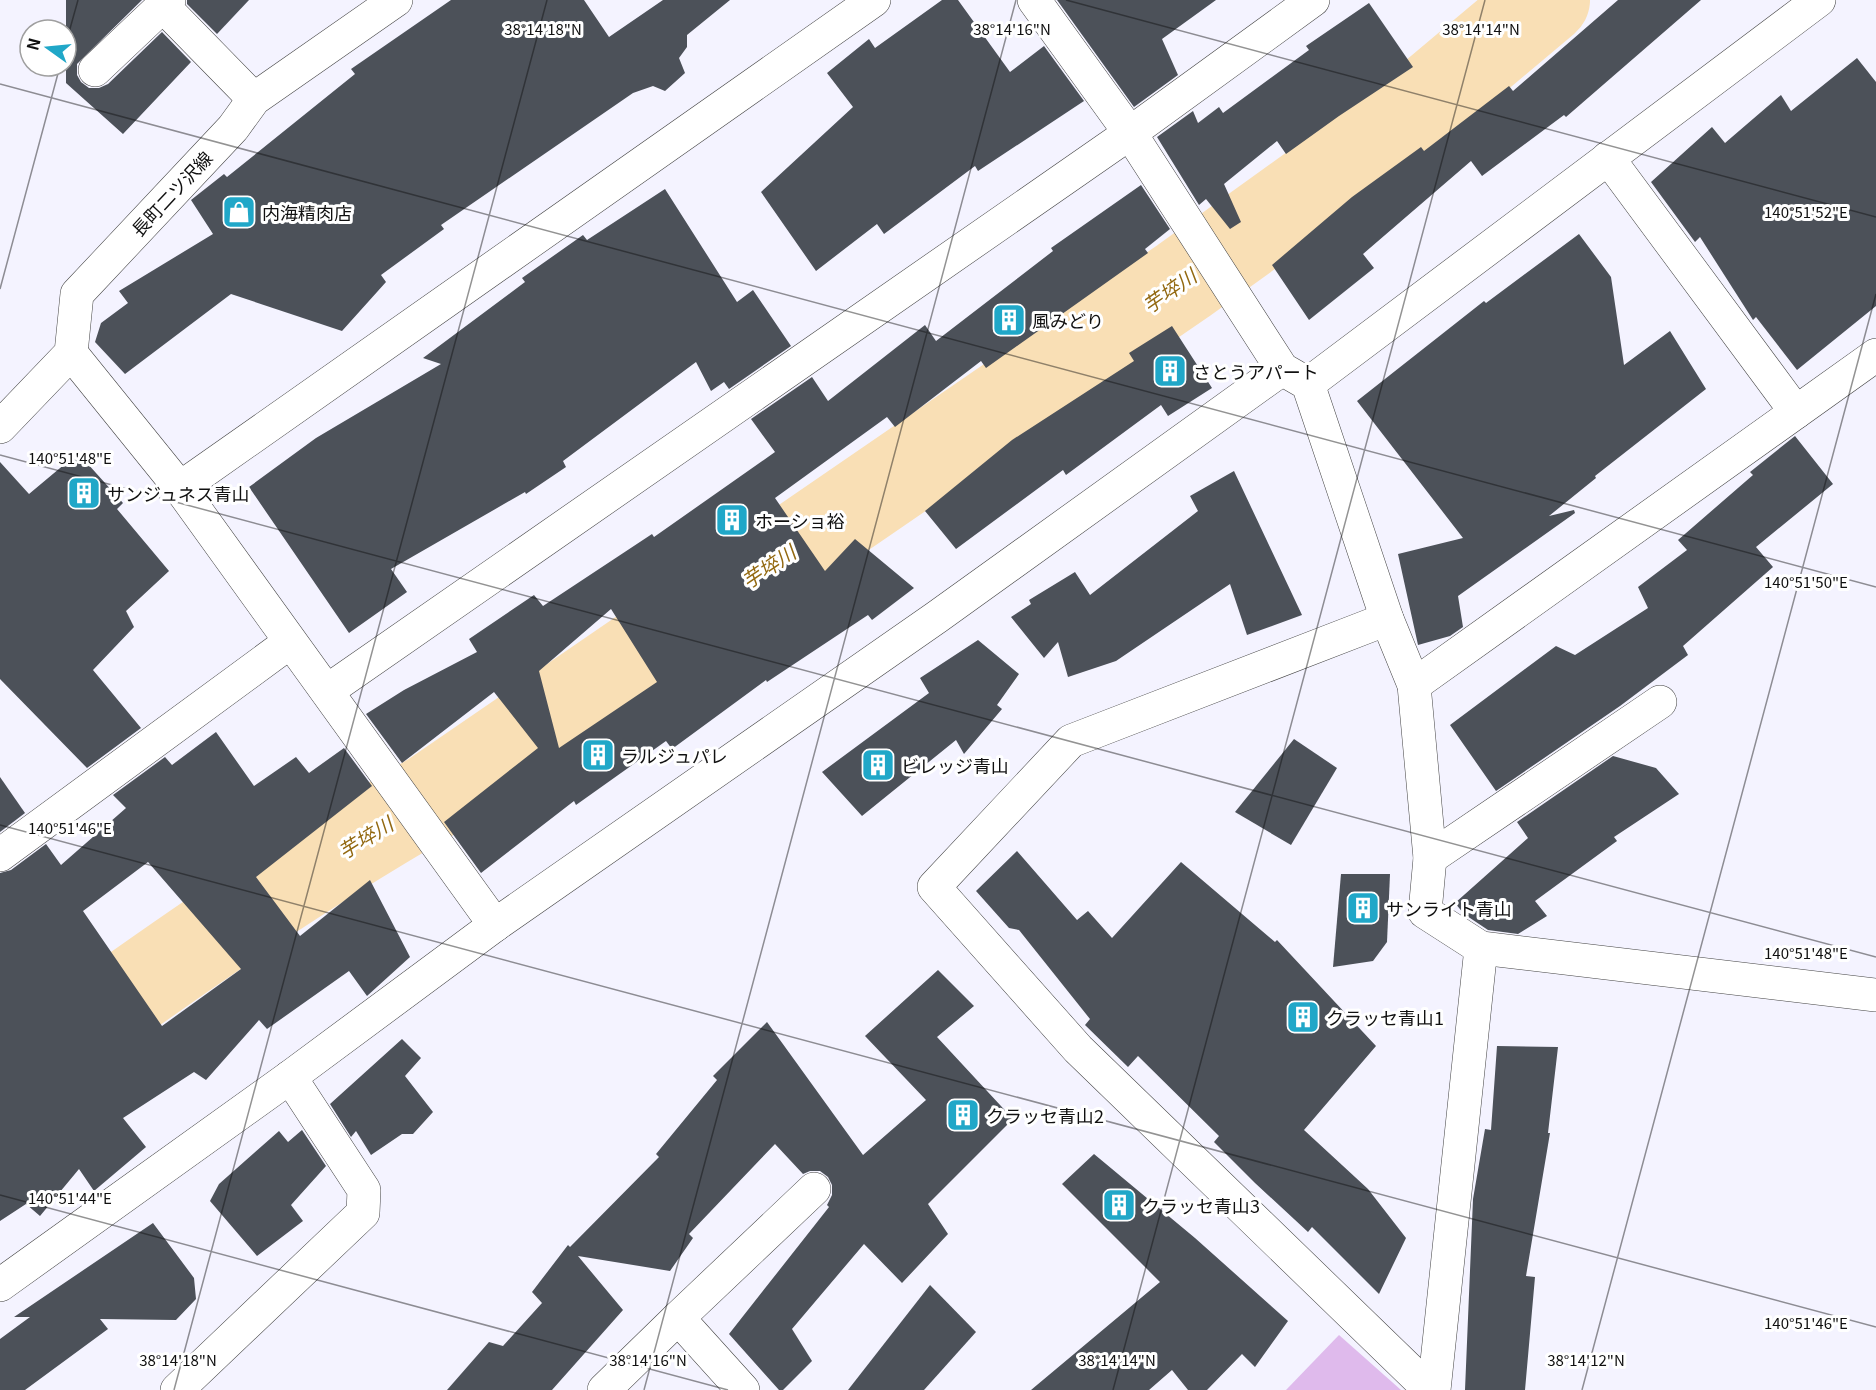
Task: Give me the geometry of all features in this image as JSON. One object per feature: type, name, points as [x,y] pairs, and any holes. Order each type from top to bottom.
[{"type":"street","name":"長町二ツ沢線","points":[[71,352],[77,294],[233,128],[254,99],[396,0]]},
{"type":"street","points":[[180,488],[874,0]]},
{"type":"street","points":[[1034,0],[1130,133],[1227,281],[1295,376],[1414,685],[1430,858],[1425,912],[1482,948],[1876,995]]},
{"type":"street","points":[[327,691],[1130,133],[1313,0]]},
{"type":"street","points":[[0,1284],[290,1077],[495,925],[937,617],[1295,376],[1608,158],[1819,0]]},
{"type":"street","points":[[95,70],[166,3],[254,99]]},
{"type":"street","points":[[1608,158],[1796,412]]},
{"type":"street","points":[[0,427],[71,352],[180,488],[495,925]]},
{"type":"street","points":[[1414,685],[1876,355]]},
{"type":"street","points":[[1387,619],[1071,741],[934,887],[1078,1049],[1432,1390]]},
{"type":"street","points":[[0,855],[290,642]]},
{"type":"street","points":[[1430,858],[1660,702]]},
{"type":"street","points":[[1432,1390],[1482,948]]},
{"type":"street","points":[[177,1390],[363,1213],[364,1190],[290,1077]]},
{"type":"street","points":[[604,1390],[814,1189]]},
{"type":"street","points":[[678,1318],[743,1390]]},
{"type":"shaded area","points":[[1339,1335],[1401,1390],[1286,1390]]},
{"type":"building","points":[[66,0],[142,0],[78,63],[78,18],[66,18]]},
{"type":"building","points":[[187,0],[249,0],[217,34],[187,4]]},
{"type":"building","points":[[451,0],[584,0],[609,37],[663,0],[730,0],[687,35],[687,47],[679,58],[685,73],[665,91],[653,86],[633,93],[441,225],[444,229],[381,275],[386,282],[342,331],[231,294],[125,374],[95,342],[101,323],[128,303],[119,291],[213,234],[191,200],[224,174],[227,177],[355,74],[351,69]]},
{"type":"building","points":[[942,0],[958,0],[1010,72],[1044,46],[1084,101],[978,171],[975,166],[884,234],[877,224],[816,271],[761,192],[853,107],[827,73],[869,39],[875,48]]},
{"type":"building","points":[[1057,0],[1216,0],[1162,39],[1178,75],[1134,107]]},
{"type":"building","points":[[1618,0],[1701,0],[1566,117],[1564,115],[1482,176],[1471,161],[1363,254],[1374,268],[1309,320],[1272,265],[1352,197],[1421,147],[1424,151],[1509,86],[1513,91]]},
{"type":"building","points":[[1369,3],[1413,67],[1286,154],[1277,141],[1224,184],[1241,222],[1230,229],[1206,199],[1199,205],[1157,137],[1193,111],[1198,123],[1219,107],[1223,113],[1309,50],[1306,46]]},
{"type":"building","points":[[162,32],[191,62],[123,134],[66,83],[66,78],[78,77],[89,88],[99,88],[108,84]]},
{"type":"building","points":[[1857,58],[1876,82],[1876,306],[1797,370],[1756,317],[1753,320],[1700,237],[1695,242],[1651,182],[1712,127],[1725,143],[1781,95],[1791,111]]},
{"type":"building","points":[[1141,185],[1170,229],[1145,249],[1148,253],[986,368],[981,361],[895,427],[887,417],[775,498],[825,571],[855,539],[914,588],[872,620],[868,615],[767,682],[766,680],[672,749],[666,741],[576,805],[574,801],[481,873],[444,822],[538,748],[494,692],[402,763],[366,714],[404,690],[477,652],[469,639],[534,595],[543,606],[652,534],[654,537],[775,452],[751,419],[812,377],[828,401],[925,325],[936,341],[1053,251],[1051,248]],"holes":[[[611,609],[657,682],[559,748],[539,671]]]},
{"type":"building","points":[[665,189],[737,302],[753,290],[791,346],[729,389],[724,382],[711,391],[696,362],[563,461],[566,467],[526,494],[525,492],[391,569],[407,592],[349,633],[249,487],[316,438],[441,364],[423,358],[525,282],[522,278],[583,235],[587,240]]},
{"type":"building","points":[[1579,234],[1611,277],[1624,365],[1670,331],[1706,389],[1595,476],[1596,478],[1549,516],[1574,510],[1575,513],[1458,596],[1463,627],[1450,636],[1418,645],[1398,554],[1463,538],[1357,401],[1484,301],[1486,303]]},
{"type":"building","points":[[1172,326],[1212,388],[1168,416],[1161,405],[1066,475],[1063,470],[956,549],[925,511],[1012,440],[1134,361],[1129,353]]},
{"type":"building","points":[[1795,436],[1833,484],[1756,547],[1773,567],[1683,646],[1688,655],[1620,706],[1496,791],[1450,725],[1556,646],[1575,655],[1648,608],[1638,587],[1687,550],[1678,540],[1753,475],[1750,472]]},
{"type":"building","points":[[78,453],[123,503],[117,509],[169,571],[126,611],[134,627],[93,670],[141,728],[87,768],[0,679],[0,462],[29,494]]},
{"type":"building","points":[[1234,471],[1302,615],[1247,635],[1230,584],[1116,661],[1068,677],[1058,642],[1044,658],[1011,617],[1031,604],[1029,600],[1075,572],[1090,595],[1198,511],[1190,496]]},
{"type":"building","points":[[978,640],[1019,674],[997,705],[1002,709],[964,754],[956,740],[862,816],[822,772],[929,693],[920,678]]},
{"type":"building","points":[[216,732],[254,786],[296,757],[309,773],[344,748],[372,786],[256,877],[300,936],[370,880],[410,957],[367,996],[349,971],[267,1029],[259,1020],[206,1080],[194,1072],[123,1118],[146,1147],[94,1191],[79,1169],[40,1216],[26,1204],[0,1221],[0,873],[11,870],[46,844],[61,865],[126,808],[113,795],[165,757],[172,765]],"holes":[[[148,862],[241,969],[162,1026],[83,911]]]},
{"type":"building","points":[[1294,739],[1337,768],[1291,845],[1235,812]]},
{"type":"building","points":[[1613,756],[1656,768],[1679,794],[1614,837],[1617,841],[1535,901],[1547,916],[1518,934],[1488,930],[1464,914],[1455,903],[1528,838],[1517,822]]},
{"type":"building","points":[[0,777],[25,813],[0,832]]},
{"type":"building","points":[[1017,851],[1077,920],[1088,911],[1112,938],[1181,862],[1275,942],[1277,940],[1376,1046],[1304,1130],[1368,1189],[1406,1238],[1379,1294],[1312,1227],[1308,1232],[1255,1183],[1214,1142],[1219,1136],[1138,1056],[1128,1067],[1085,1025],[1090,1019],[1019,930],[1009,928],[976,891]]},
{"type":"building","name":"サンライト青山","points":[[1341,874],[1390,874],[1387,942],[1373,961],[1333,967]]},
{"type":"building","points":[[938,970],[974,1006],[937,1037],[1013,1119],[928,1204],[948,1234],[902,1283],[864,1244],[792,1329],[812,1361],[783,1390],[779,1390],[729,1334],[829,1207],[827,1205],[832,1195],[832,1185],[828,1177],[820,1171],[803,1174],[775,1144],[689,1234],[693,1238],[670,1271],[578,1256],[623,1310],[552,1390],[447,1390],[489,1342],[503,1346],[542,1303],[532,1292],[568,1245],[570,1247],[659,1157],[656,1154],[717,1080],[713,1076],[767,1022],[863,1155],[926,1100],[865,1036]]},
{"type":"building","points":[[402,1039],[421,1058],[405,1076],[433,1112],[413,1134],[402,1134],[371,1155],[356,1131],[351,1137],[330,1104]]},
{"type":"building","points":[[1497,1046],[1558,1047],[1548,1133],[1550,1133],[1526,1276],[1535,1277],[1525,1390],[1465,1390],[1473,1199],[1485,1129],[1491,1130]]},
{"type":"building","points":[[302,1130],[326,1166],[291,1205],[303,1221],[257,1256],[210,1201],[219,1184],[279,1131],[288,1142]]},
{"type":"building","points":[[1094,1154],[1195,1238],[1288,1321],[1255,1367],[1242,1354],[1207,1390],[1188,1390],[1172,1370],[1149,1390],[1031,1390],[1160,1282],[1062,1184]]},
{"type":"building","points":[[153,1223],[194,1278],[196,1299],[176,1320],[100,1319],[108,1329],[25,1390],[0,1390],[0,1339],[30,1317],[14,1317]]},
{"type":"building","points":[[930,1285],[976,1332],[924,1390],[848,1390]]},
{"type":"waterway","name":"芋埣川","points":[[0,1082],[5,1082],[161,970],[268,898],[321,863],[431,797],[1183,281],[1383,137],[1546,0]]},
{"type":"place","name":"内海精肉店","points":[[239,212]]},
{"type":"place","name":"風みどり","points":[[1009,320]]},
{"type":"place","name":"さとうアパート","points":[[1170,371]]},
{"type":"place","name":"サンジュネス青山","points":[[84,493]]},
{"type":"place","name":"ホーショ裕","points":[[732,520]]},
{"type":"place","name":"ラルジュパレ","points":[[598,755]]},
{"type":"place","name":"ビレッジ青山","points":[[878,765]]},
{"type":"place","name":"サンライト青山","points":[[1363,908]]},
{"type":"place","name":"クラッセ青山1","points":[[1303,1017]]},
{"type":"place","name":"クラッセ青山2","points":[[963,1115]]},
{"type":"place","name":"クラッセ青山3","points":[[1119,1205]]}]
